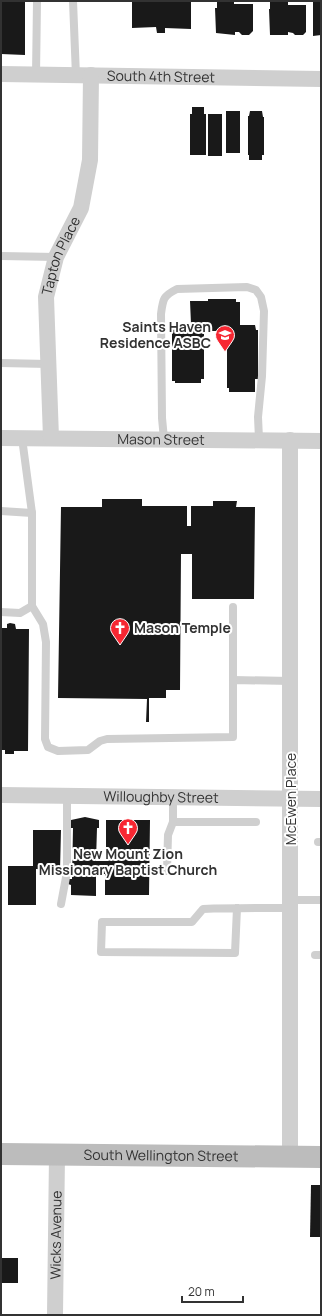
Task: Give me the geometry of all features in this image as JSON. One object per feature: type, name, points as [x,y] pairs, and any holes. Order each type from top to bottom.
[{"type":"street","name":"South 4th Street","points":[[1,74],[321,79]]},
{"type":"street","name":"Tapton Place","points":[[51,438],[46,297],[56,257],[81,208],[90,160],[84,75]]},
{"type":"street","name":"Mason Street","points":[[1,438],[321,440]]},
{"type":"street","name":"McEwen Place","points":[[290,440],[290,1157]]},
{"type":"street","name":"Willoughby Street","points":[[1,795],[321,799]]},
{"type":"street","name":"South Wellington Street","points":[[1,1154],[321,1157]]},
{"type":"street","name":"Wicks Avenue","points":[[55,1315],[57,1155]]},
{"type":"lane","points":[[36,75],[37,1]]},
{"type":"lane","points":[[73,1],[84,75]]},
{"type":"lane","points":[[1,256],[56,257]]},
{"type":"lane","points":[[164,439],[162,418],[162,303],[167,294],[177,289],[247,287],[256,290],[261,297],[264,310],[262,376],[258,417],[259,439]]},
{"type":"lane","points":[[1,363],[48,364]]},
{"type":"lane","points":[[22,438],[32,513],[32,606],[43,624],[46,642],[45,739],[48,747],[58,751],[88,750],[100,741],[107,739],[233,737],[233,606]]},
{"type":"lane","points":[[1,511],[32,513]]},
{"type":"lane","points":[[1,612],[20,613],[32,606]]},
{"type":"lane","points":[[233,680],[291,682]]},
{"type":"lane","points":[[61,904],[67,872],[67,796]]},
{"type":"lane","points":[[167,871],[168,834],[173,822],[173,797]]},
{"type":"lane","points":[[173,822],[256,822]]},
{"type":"lane","points":[[237,908],[235,953],[101,952],[102,922],[192,922],[203,909],[291,904],[321,900]]},
{"type":"building","points":[[1,1],[25,1],[25,55],[1,54]]},
{"type":"building","points":[[132,1],[191,1],[191,29],[165,28],[165,33],[157,33],[156,27],[132,28]]},
{"type":"building","points":[[217,1],[234,1],[234,4],[253,4],[253,31],[249,35],[242,35],[239,32],[235,32],[235,35],[216,33],[215,8],[217,8]]},
{"type":"building","points":[[270,1],[288,1],[288,5],[306,5],[306,32],[303,35],[295,35],[288,32],[288,35],[270,35]]},
{"type":"building","points":[[313,1],[321,1],[321,35],[313,36]]},
{"type":"building","points":[[192,107],[204,107],[204,114],[206,114],[206,155],[190,155],[190,114],[192,114]]},
{"type":"building","points":[[226,111],[240,111],[240,153],[226,153]]},
{"type":"building","points":[[250,111],[262,111],[264,117],[264,155],[262,155],[262,160],[249,160],[248,116]]},
{"type":"building","points":[[208,114],[222,114],[222,156],[208,156]]},
{"type":"building","points":[[208,299],[236,299],[236,302],[240,302],[240,325],[255,325],[256,330],[258,330],[258,379],[255,379],[255,392],[229,392],[229,388],[227,388],[227,331],[204,331],[204,379],[201,379],[201,383],[175,383],[175,381],[172,381],[172,328],[174,328],[175,324],[191,324],[190,301],[208,301]]},
{"type":"building","name":"Mason Temple","points":[[102,499],[142,499],[142,506],[187,506],[187,526],[191,526],[191,506],[213,506],[213,501],[237,501],[236,507],[255,507],[254,599],[192,599],[192,554],[181,554],[180,690],[166,690],[166,698],[149,698],[149,722],[146,722],[147,699],[58,698],[61,507],[102,507]]},
{"type":"building","points":[[7,624],[15,624],[16,629],[29,629],[28,751],[14,751],[14,754],[5,754],[5,750],[1,750],[1,628],[7,628]]},
{"type":"building","name":"New Mount Zion Missionary Baptist Church","points":[[85,817],[99,820],[99,828],[97,828],[96,861],[106,861],[106,820],[150,820],[149,895],[105,895],[105,874],[96,874],[96,896],[71,895],[71,885],[68,884],[68,879],[72,879],[73,828],[71,828],[71,820]]},
{"type":"building","points":[[33,830],[61,830],[60,870],[36,869],[36,905],[8,905],[8,866],[33,866]]},
{"type":"building","points":[[311,1185],[321,1185],[321,1237],[310,1237]]},
{"type":"building","points":[[1,1258],[18,1258],[18,1283],[1,1283]]},
{"type":"place","name":"Saints Haven Residence ASBC","points":[[225,352]]},
{"type":"place","name":"Mason Temple","points":[[120,645]]},
{"type":"place","name":"New Mount Zion Missionary Baptist Church","points":[[128,845]]}]
